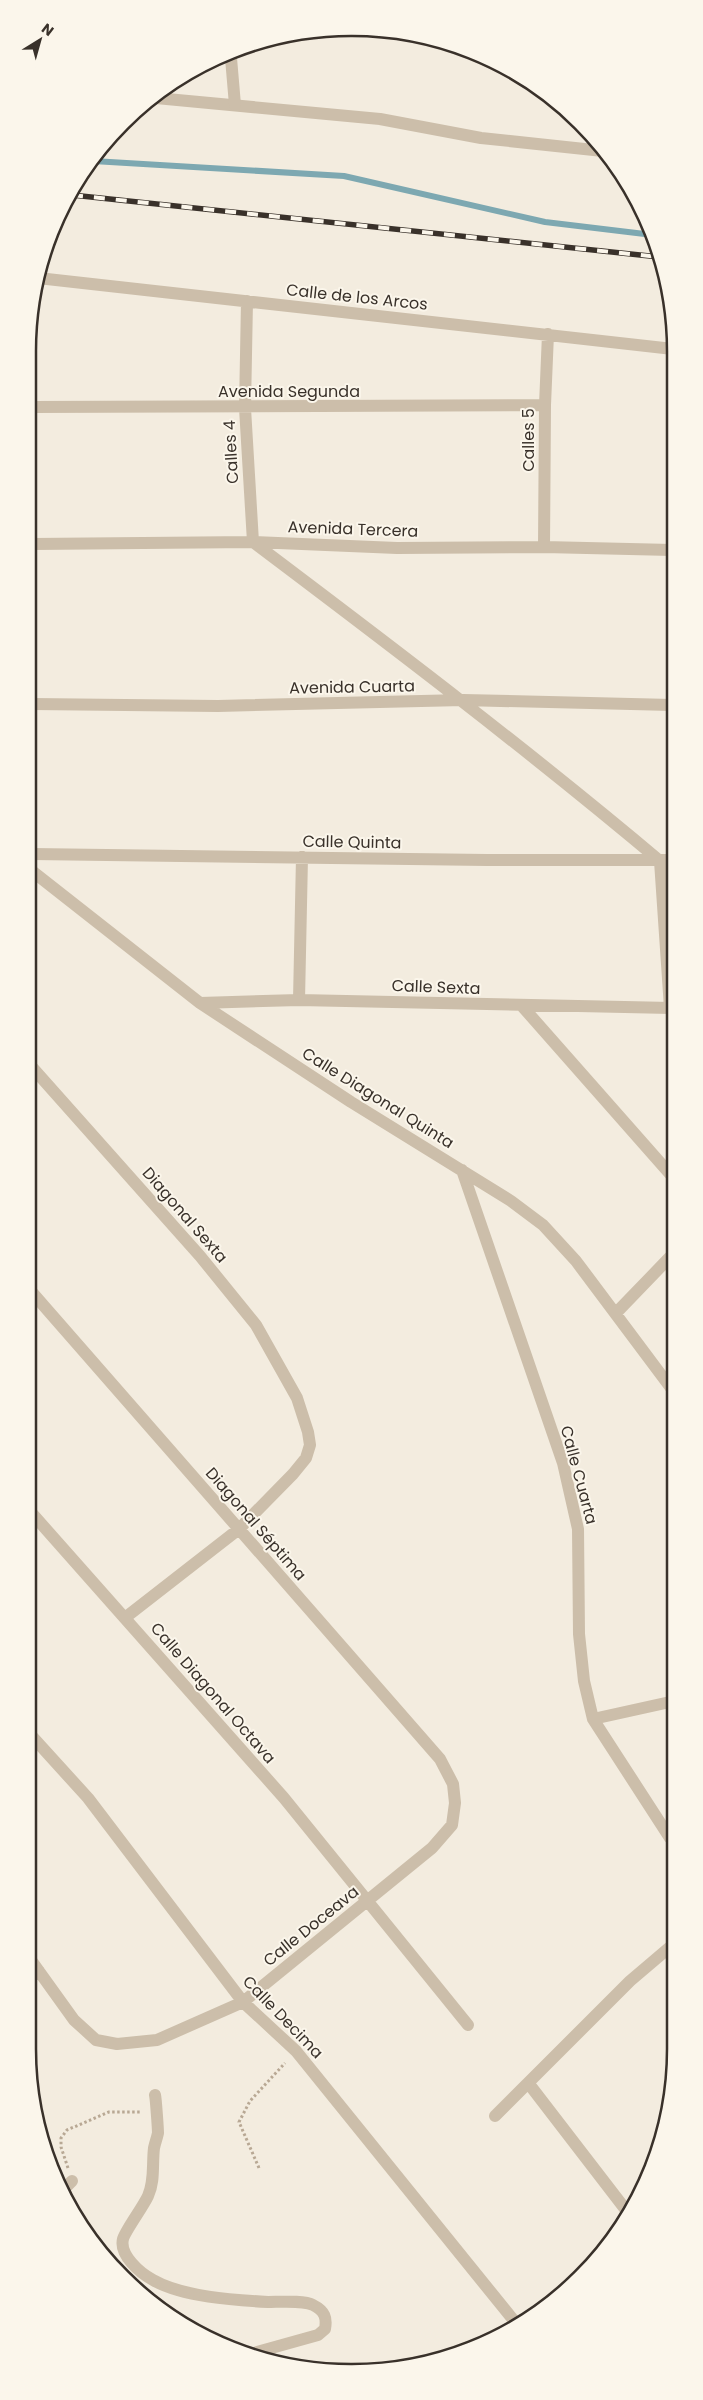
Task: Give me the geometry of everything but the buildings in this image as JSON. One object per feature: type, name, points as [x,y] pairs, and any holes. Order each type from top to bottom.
[{"type":"street","points":[[231,60],[234,105]]},
{"type":"street","points":[[163,99],[380,119],[481,138],[594,150]]},
{"type":"street","name":"Calle de los Arcos","points":[[45,279],[667,348]]},
{"type":"street","name":"Calles 4","points":[[247,301],[245,408],[253,542]]},
{"type":"street","name":"Calles 5","points":[[544,547],[544,405],[548,334]]},
{"type":"street","name":"Avenida Segunda","points":[[36,407],[245,408],[544,405]]},
{"type":"street","points":[[253,542],[463,700],[666,861],[667,890]]},
{"type":"street","name":"Avenida Tercera","points":[[36,544],[253,542],[397,548],[544,547],[667,550]]},
{"type":"street","name":"Avenida Cuarta","points":[[36,704],[218,706],[463,700],[667,705]]},
{"type":"street","name":"Calle Quinta","points":[[36,854],[666,861]]},
{"type":"street","points":[[299,1000],[302,858]]},
{"type":"street","name":"Calle Diagonal Quinta","points":[[36,874],[200,1003],[351,1102],[511,1201],[543,1225],[576,1261],[667,1383]]},
{"type":"street","name":"Calle Sexta","points":[[200,1003],[299,1000],[667,1008]]},
{"type":"street","points":[[522,1006],[667,1169]]},
{"type":"street","name":"Diagonal Sexta","points":[[36,1072],[206,1264],[256,1326],[297,1398],[308,1432],[310,1445],[306,1458],[293,1474],[239,1529],[126,1617]]},
{"type":"street","name":"Calle Cuarta","points":[[462,1170],[562,1463],[578,1529],[579,1634],[584,1681],[593,1719],[667,1833]]},
{"type":"street","points":[[616,1313],[667,1260]]},
{"type":"street","name":"Diagonal Séptima","points":[[36,1297],[440,1759],[453,1784]]},
{"type":"street","name":"Calle Diagonal Octava","points":[[36,1518],[126,1617],[284,1798],[468,2025]]},
{"type":"street","points":[[593,1719],[667,1703]]},
{"type":"street","name":"Calle Decima","points":[[36,1741],[88,1798],[243,2002],[296,2051],[513,2320]]},
{"type":"street","name":"Calle Doceava","points":[[36,1967],[74,2020],[96,2040],[117,2044],[157,2040],[243,2002],[432,1848],[452,1825],[456,1804],[453,1784]]},
{"type":"street","points":[[495,2116],[630,1981],[667,1950]]},
{"type":"street","points":[[529,2084],[624,2208]]},
{"type":"street","points":[[155,2095],[158,2132],[154,2147],[152,2185],[137,2217],[123,2238],[123,2249],[136,2267],[153,2280],[206,2296],[244,2301],[312,2304],[323,2311],[327,2319],[325,2329],[318,2334],[262,2351]]},
{"type":"path","points":[[259,2168],[239,2122],[250,2102],[296,2051]]},
{"type":"path","points":[[68,2185],[61,2138],[67,2130],[108,2112],[155,2112]]},
{"type":"waterway","points":[[100,161],[344,176],[545,222],[644,234]]},
{"type":"railway","points":[[77,196],[652,256]]}]
